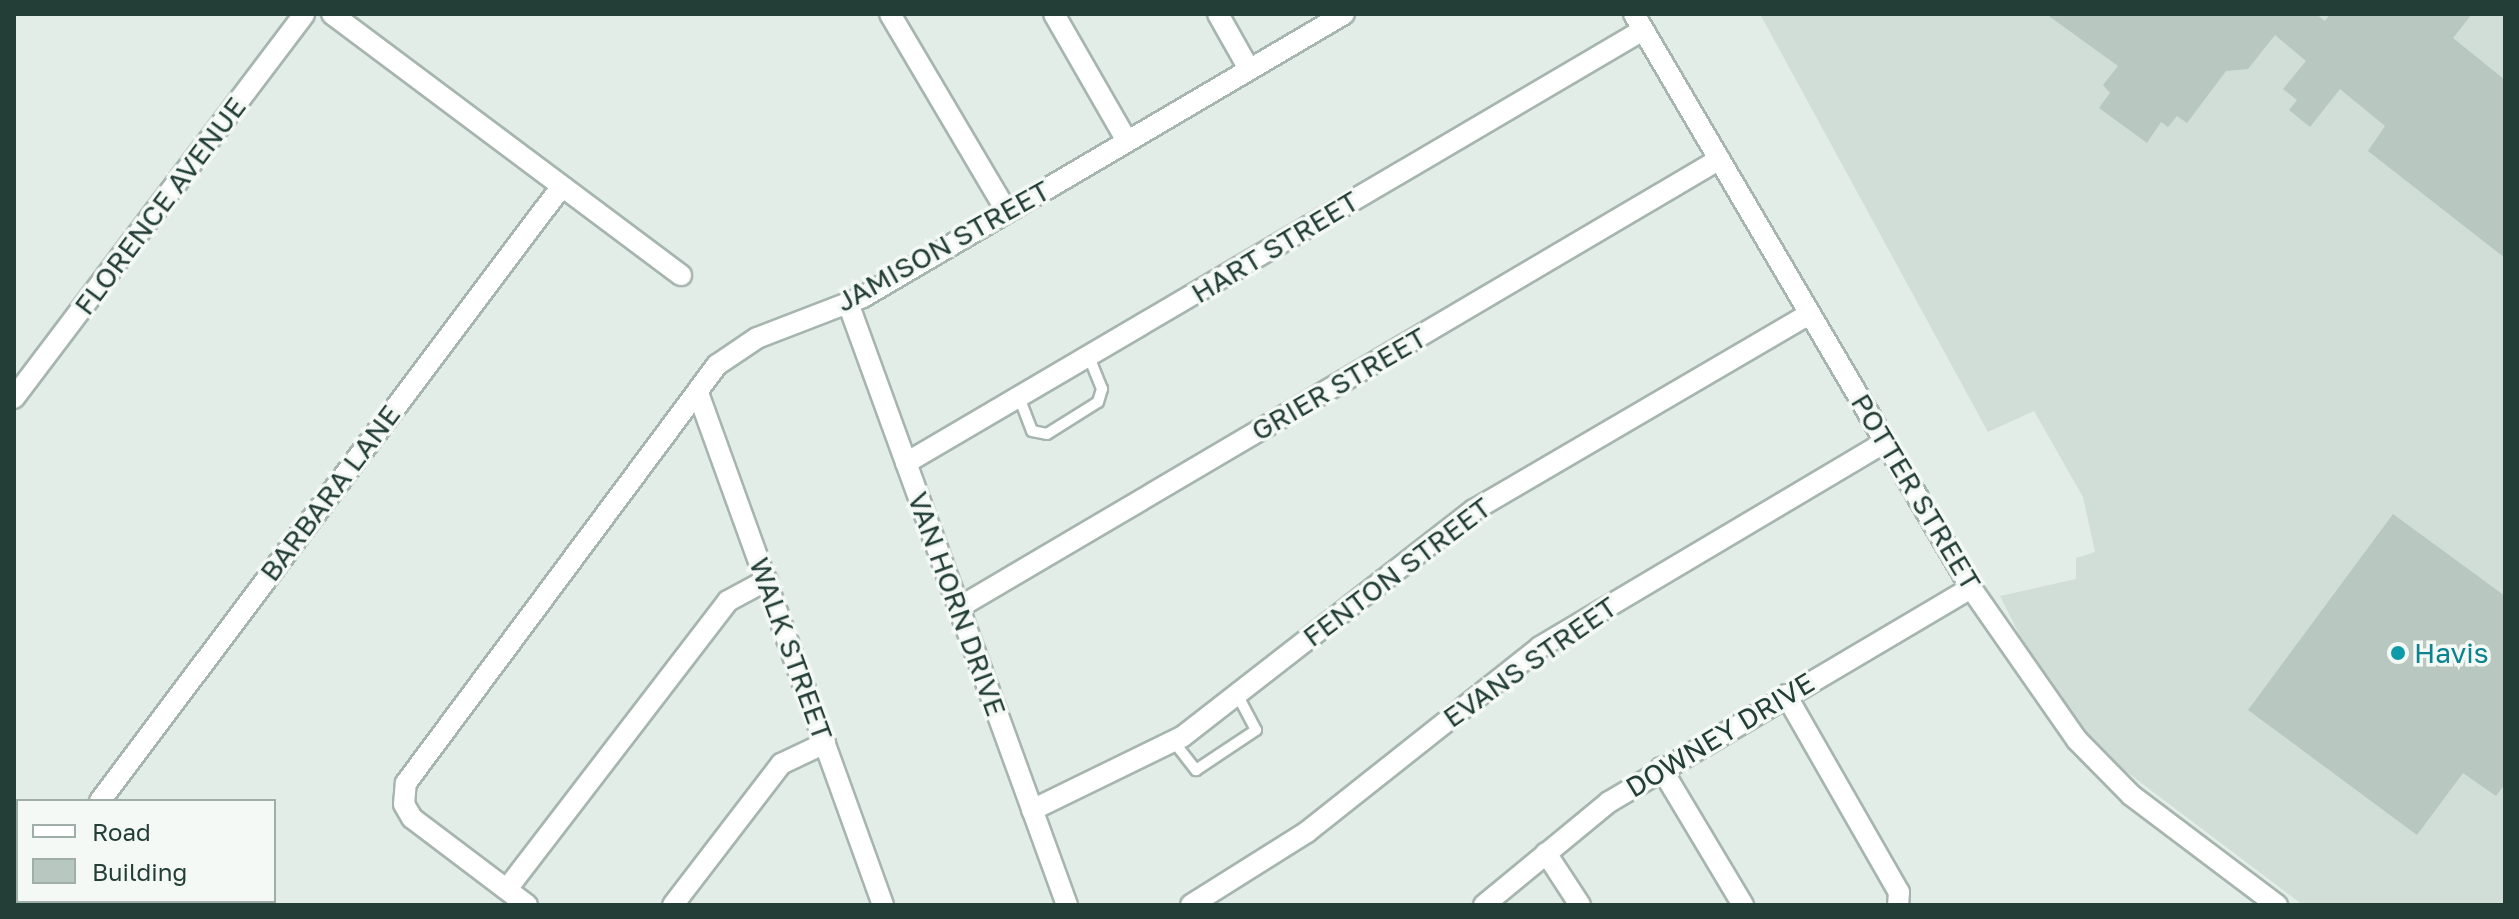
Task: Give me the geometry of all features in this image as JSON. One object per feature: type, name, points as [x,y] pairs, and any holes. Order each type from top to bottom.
[{"type":"street","name":"FLORENCE AVENUE","points":[[14,398],[304,14]]},
{"type":"street","points":[[332,14],[681,275]]},
{"type":"street","points":[[890,14],[1007,212]]},
{"type":"street","points":[[1054,14],[1127,141]]},
{"type":"street","points":[[1218,14],[1249,69]]},
{"type":"street","name":"JAMISON STREET","points":[[507,889],[412,818],[404,804],[406,783],[732,352],[848,303],[1344,14]]},
{"type":"street","name":"POTTER STREET","points":[[1638,22],[1971,588],[2096,763],[2277,905]]},
{"type":"street","name":"HART STREET","points":[[906,463],[1089,357],[1638,22]]},
{"type":"street","name":"GRIER STREET","points":[[958,608],[1720,159]]},
{"type":"street","name":"BARBARA LANE","points":[[102,799],[562,186]]},
{"type":"street","name":"VAN HORN DRIVE","points":[[848,303],[1067,905]]},
{"type":"street","name":"FENTON STREET","points":[[1032,810],[1174,742],[1238,696],[1362,593],[1474,510],[1809,314]]},
{"type":"street","name":"WALK STREET","points":[[698,393],[883,905]]},
{"type":"street","name":"EVANS STREET","points":[[1191,905],[1307,832],[1540,647],[1885,442]]},
{"type":"street","points":[[527,905],[507,889],[657,687],[728,601],[767,580]]},
{"type":"street","name":"DOWNEY DRIVE","points":[[1484,905],[1546,853],[1661,768],[1971,588]]},
{"type":"street","points":[[1786,695],[1899,892],[1898,904]]},
{"type":"street","points":[[673,905],[781,764],[825,743]]},
{"type":"street","points":[[1661,768],[1743,905]]},
{"type":"street","points":[[1546,853],[1580,905]]},
{"type":"lane","points":[[1019,397],[1032,431],[1047,434],[1098,402],[1102,389],[1089,357]]},
{"type":"lane","points":[[1174,742],[1190,768],[1201,769],[1256,730],[1238,696]]},
{"type":"shaded area","points":[[1760,14],[2505,14],[2505,905],[2303,905],[2091,745],[2034,664],[2000,596],[2076,579],[2076,558],[2095,552],[2083,497],[2034,411],[1988,432]]},
{"type":"building","points":[[2046,14],[2316,14],[2325,21],[2330,14],[2472,14],[2453,38],[2505,80],[2505,258],[2368,151],[2385,126],[2340,89],[2310,127],[2289,110],[2297,100],[2283,89],[2306,61],[2275,35],[2248,69],[2226,71],[2187,123],[2177,116],[2168,127],[2161,122],[2147,143],[2099,108],[2110,93],[2103,85],[2118,66]]},
{"type":"building","name":"Havis","points":[[2393,514],[2505,596],[2505,784],[2496,796],[2463,773],[2417,835],[2248,710]]},
{"type":"place","name":"Havis","points":[[2398,653]]}]
